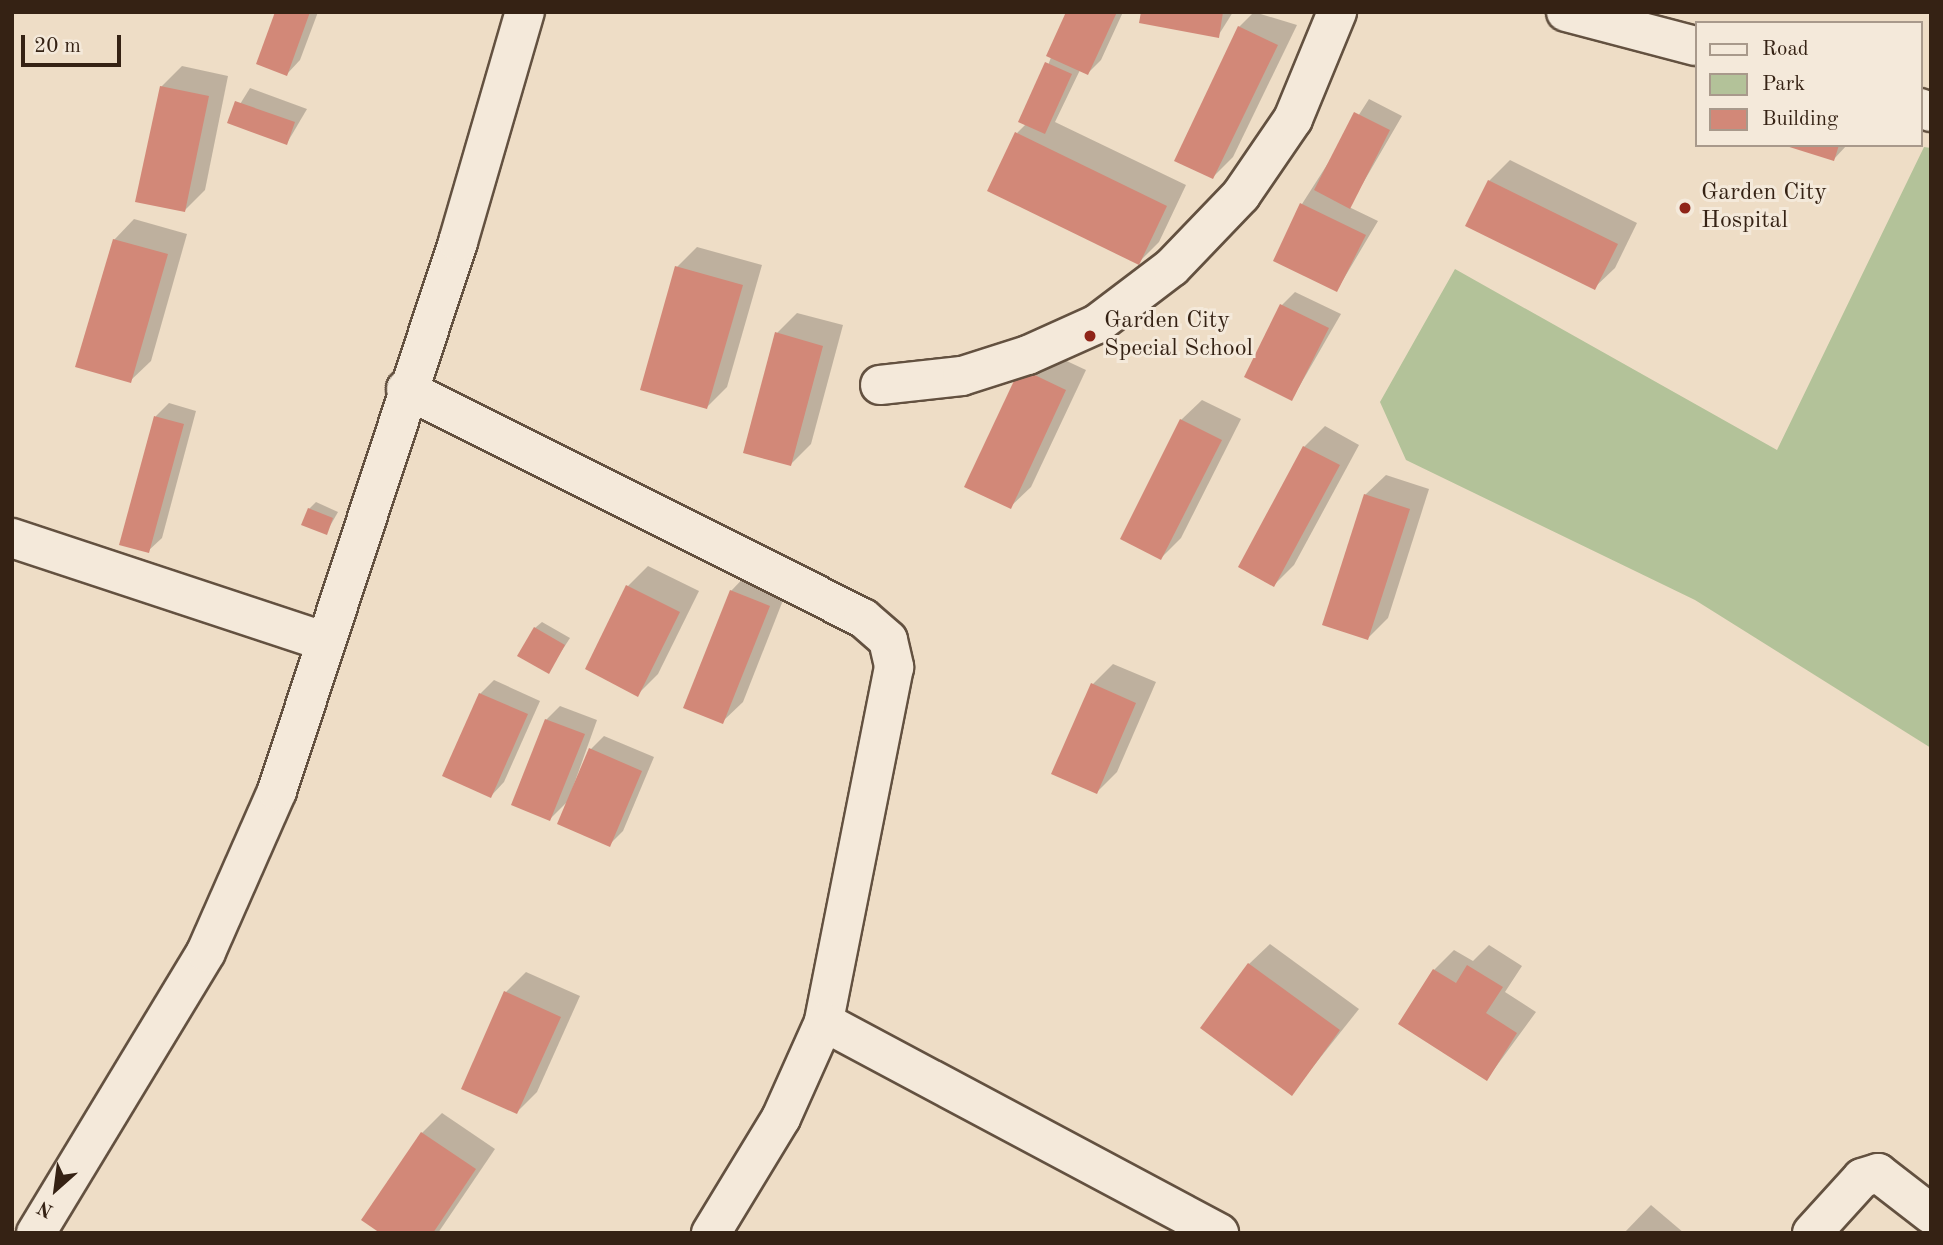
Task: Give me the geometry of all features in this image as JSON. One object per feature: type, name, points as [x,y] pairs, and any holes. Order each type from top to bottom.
[{"type":"street","points":[[36,1233],[237,891],[277,791],[323,640],[457,242],[525,12]]},
{"type":"street","points":[[880,385],[962,376],[1028,355],[1097,324],[1172,267],[1241,195],[1293,119],[1337,12]]},
{"type":"street","points":[[1566,12],[1694,45]]},
{"type":"street","points":[[406,389],[863,618],[888,640],[894,667],[824,1023],[782,1118],[710,1233]]},
{"type":"street","points":[[12,538],[323,640]]},
{"type":"street","points":[[824,1023],[1219,1233]]},
{"type":"street","points":[[1812,1233],[1862,1178],[1878,1173],[1931,1214]]},
{"type":"green space","points":[[1924,147],[1931,148],[1931,748],[1695,600],[1406,460],[1380,402],[1455,269],[1777,450]]},
{"type":"building","points":[[275,12],[310,12],[287,76],[256,64]]},
{"type":"building","points":[[1066,12],[1117,12],[1088,75],[1046,56]]},
{"type":"building","points":[[1141,12],[1223,12],[1219,38],[1139,23]]},
{"type":"building","points":[[1238,26],[1278,45],[1213,179],[1174,161]]},
{"type":"building","points":[[1045,62],[1072,74],[1045,134],[1018,122]]},
{"type":"building","points":[[160,86],[209,96],[185,212],[135,202]]},
{"type":"building","points":[[235,101],[295,122],[287,145],[227,123]]},
{"type":"building","points":[[1354,112],[1390,130],[1350,209],[1314,190]]},
{"type":"building","points":[[1015,132],[1167,206],[1139,265],[987,191]]},
{"type":"building","points":[[1789,147],[1838,147],[1834,161]]},
{"type":"building","points":[[1488,180],[1618,244],[1595,290],[1465,226]]},
{"type":"building","points":[[1300,203],[1366,235],[1337,292],[1273,261]]},
{"type":"building","points":[[113,239],[168,254],[131,383],[75,367]]},
{"type":"building","points":[[675,266],[743,285],[707,409],[640,390]]},
{"type":"building","points":[[1280,304],[1329,328],[1292,401],[1244,377]]},
{"type":"building","points":[[775,332],[823,346],[791,466],[743,453]]},
{"type":"building","points":[[1020,368],[1066,390],[1011,509],[964,487]]},
{"type":"building","points":[[154,416],[184,424],[149,553],[119,545]]},
{"type":"building","points":[[1180,419],[1222,440],[1161,560],[1120,539]]},
{"type":"building","points":[[1303,446],[1340,465],[1274,587],[1238,567]]},
{"type":"building","points":[[1364,494],[1410,509],[1368,640],[1322,625]]},
{"type":"building","points":[[308,508],[333,518],[327,535],[301,525]]},
{"type":"building","points":[[626,585],[680,612],[638,697],[585,669]]},
{"type":"building","points":[[730,590],[770,606],[723,724],[683,708]]},
{"type":"building","points":[[534,627],[565,645],[549,674],[517,656]]},
{"type":"building","points":[[1091,683],[1136,703],[1097,794],[1051,774]]},
{"type":"building","points":[[479,693],[528,714],[491,798],[442,776]]},
{"type":"building","points":[[545,719],[585,734],[550,821],[511,805]]},
{"type":"building","points":[[589,748],[642,771],[610,847],[557,824]]},
{"type":"building","points":[[1248,963],[1340,1030],[1292,1096],[1200,1028]]},
{"type":"building","points":[[1467,965],[1503,987],[1486,1013],[1517,1033],[1487,1081],[1398,1024],[1433,969],[1456,983]]},
{"type":"building","points":[[504,991],[561,1017],[517,1114],[461,1089]]},
{"type":"building","points":[[421,1132],[476,1169],[433,1233],[380,1233],[361,1220]]},
{"type":"place","name":"Garden City Hospital","points":[[1685,208]]},
{"type":"place","name":"Garden City Special School","points":[[1090,336]]}]
